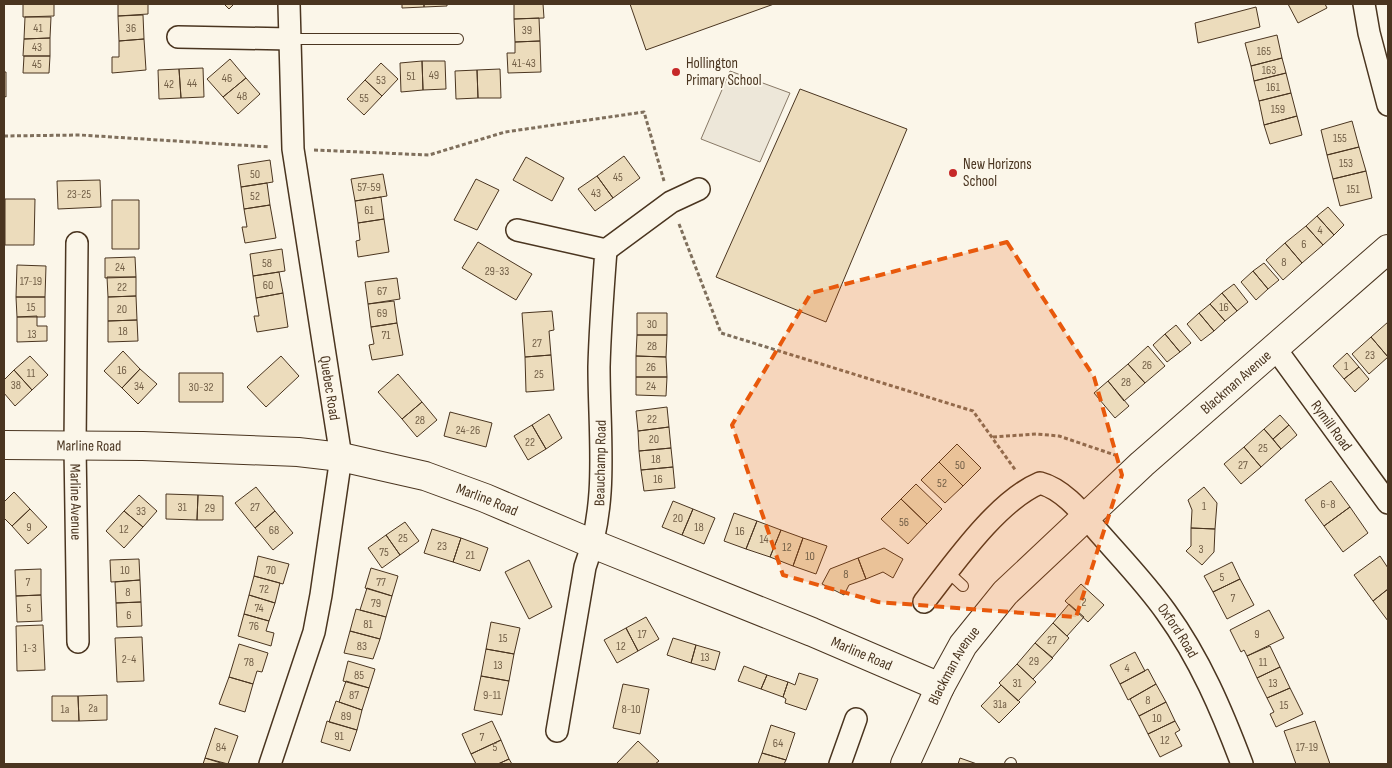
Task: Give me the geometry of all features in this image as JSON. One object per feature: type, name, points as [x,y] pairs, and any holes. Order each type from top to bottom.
[{"type":"street","name":"Quebec Road","points":[[270,764],[314,632],[322,595],[341,457],[294,149],[289,4]]},
{"type":"street","points":[[1364,4],[1369,33],[1388,105]]},
{"type":"street","points":[[178,37],[291,39]]},
{"type":"street","points":[[517,230],[606,250],[671,202],[699,189]]},
{"type":"street","name":"Marline Avenue","points":[[77,243],[75,446],[78,642]]},
{"type":"street","name":"Beauchamp Road","points":[[557,731],[586,567],[593,544],[602,491],[599,366],[606,250]]},
{"type":"street","name":"Blackman Avenue","points":[[905,764],[940,687],[963,645],[1005,593],[1142,464],[1388,250]]},
{"type":"street","name":"Rymill Road","points":[[1275,348],[1388,503]]},
{"type":"street","name":"Marline Road","points":[[4,445],[259,449],[341,457],[425,476],[485,498],[593,544],[812,632],[940,687]]},
{"type":"street","points":[[924,602],[955,579],[986,526],[1024,490],[1040,482],[1053,487],[1085,517]]},
{"type":"street","name":"Oxford Road","points":[[1085,517],[1166,612],[1202,670],[1224,714],[1242,764]]},
{"type":"street","points":[[840,764],[856,719]]},
{"type":"lane","points":[[291,39],[458,38]]},
{"type":"path","points":[[993,437],[1036,434],[1059,436],[1142,464]]},
{"type":"highlighted area","points":[[1007,242],[1094,377],[1122,475],[1076,617],[878,602],[783,575],[732,425],[811,293]]},
{"type":"shaded area","points":[[730,71],[790,93],[760,162],[701,139]]},
{"type":"building","points":[[23,4],[54,4],[54,16],[23,17]]},
{"type":"building","points":[[118,4],[148,4],[148,14],[118,16]]},
{"type":"building","points":[[224,4],[234,4],[229,9]]},
{"type":"building","points":[[402,4],[424,4],[424,7],[402,8]]},
{"type":"building","points":[[424,4],[447,4],[447,6],[424,7]]},
{"type":"building","points":[[514,4],[543,4],[544,18],[514,19]]},
{"type":"building","points":[[630,4],[774,4],[646,50]]},
{"type":"building","points":[[1288,4],[1325,4],[1327,8],[1298,23]]},
{"type":"building","points":[[1256,7],[1260,27],[1198,43],[1195,23]]},
{"type":"building","points":[[143,15],[144,39],[119,41],[118,16]]},
{"type":"building","points":[[25,17],[51,17],[50,38],[24,39]]},
{"type":"building","points":[[539,18],[540,41],[515,42],[514,19]]},
{"type":"building","points":[[1277,35],[1282,58],[1251,66],[1245,43]]},
{"type":"building","points":[[50,38],[50,56],[23,56],[24,39]]},
{"type":"building","points":[[144,39],[146,70],[112,73],[112,57],[119,57],[119,41]]},
{"type":"building","points":[[540,41],[541,72],[508,73],[507,53],[515,53],[515,42]]},
{"type":"building","points":[[24,56],[50,56],[49,73],[23,73]]},
{"type":"building","points":[[1282,58],[1286,73],[1254,81],[1251,66]]},
{"type":"building","points":[[230,59],[246,78],[223,97],[207,79]]},
{"type":"building","points":[[422,61],[423,90],[401,92],[400,63]]},
{"type":"building","points":[[422,61],[445,61],[446,89],[423,90]]},
{"type":"building","points":[[381,63],[398,79],[382,96],[365,80]]},
{"type":"building","points":[[203,68],[204,97],[181,98],[179,69]]},
{"type":"building","points":[[179,69],[181,98],[159,99],[158,70]]},
{"type":"building","points":[[500,69],[501,98],[478,98],[477,70]]},
{"type":"building","points":[[477,70],[478,98],[456,99],[455,71]]},
{"type":"building","points":[[4,72],[6,72],[6,97],[4,96]]},
{"type":"building","points":[[1286,73],[1291,93],[1259,101],[1254,81]]},
{"type":"building","points":[[246,78],[260,94],[238,114],[223,97]]},
{"type":"building","points":[[365,80],[382,96],[364,115],[347,99]]},
{"type":"building","points":[[800,89],[907,129],[826,322],[716,277]]},
{"type":"building","points":[[1291,93],[1297,116],[1264,125],[1259,101]]},
{"type":"building","points":[[1297,116],[1302,135],[1270,144],[1264,125]]},
{"type":"building","points":[[1352,121],[1359,147],[1327,155],[1321,130]]},
{"type":"building","points":[[1359,147],[1366,171],[1333,179],[1327,155]]},
{"type":"building","points":[[624,156],[640,178],[613,198],[597,176]]},
{"type":"building","points":[[526,157],[564,178],[552,201],[513,180]]},
{"type":"building","points":[[270,160],[273,182],[241,187],[238,165]]},
{"type":"building","points":[[1366,171],[1372,198],[1340,206],[1333,179]]},
{"type":"building","points":[[383,174],[387,196],[355,201],[351,179]]},
{"type":"building","points":[[597,176],[613,198],[595,211],[578,189]]},
{"type":"building","points":[[476,179],[499,190],[477,230],[454,220]]},
{"type":"building","points":[[100,180],[101,207],[58,209],[57,181]]},
{"type":"building","points":[[267,183],[270,205],[244,209],[241,187]]},
{"type":"building","points":[[381,197],[384,219],[358,223],[355,201]]},
{"type":"building","points":[[5,199],[35,199],[34,245],[5,245]]},
{"type":"building","points":[[112,200],[139,200],[139,249],[112,249]]},
{"type":"building","points":[[270,205],[276,238],[245,243],[242,227],[247,227],[244,209]]},
{"type":"building","points":[[1328,207],[1344,225],[1334,235],[1317,216]]},
{"type":"building","points":[[1317,216],[1334,235],[1323,245],[1306,226]]},
{"type":"building","points":[[384,219],[389,252],[358,257],[356,241],[360,240],[358,223]]},
{"type":"building","points":[[1306,226],[1323,245],[1302,263],[1285,243]]},
{"type":"building","points":[[478,242],[532,274],[516,300],[462,268]]},
{"type":"building","points":[[1285,243],[1302,263],[1283,280],[1266,260]]},
{"type":"building","points":[[282,249],[285,271],[253,276],[250,254]]},
{"type":"building","points":[[135,257],[136,277],[105,278],[105,258]]},
{"type":"building","points":[[1264,263],[1279,280],[1268,289],[1253,271]]},
{"type":"building","points":[[17,265],[46,266],[45,297],[16,297]]},
{"type":"building","points":[[1253,271],[1268,289],[1256,300],[1241,282]]},
{"type":"building","points":[[279,272],[283,293],[256,298],[253,276]]},
{"type":"building","points":[[107,277],[136,277],[136,296],[108,297]]},
{"type":"building","points":[[397,278],[400,299],[368,304],[365,282]]},
{"type":"building","points":[[1234,284],[1248,302],[1237,311],[1222,293]]},
{"type":"building","points":[[283,293],[288,327],[257,332],[254,316],[259,316],[256,298]]},
{"type":"building","points":[[1222,293],[1237,311],[1225,321],[1210,304]]},
{"type":"building","points":[[136,296],[137,320],[108,321],[108,297]]},
{"type":"building","points":[[16,297],[45,297],[45,317],[17,317]]},
{"type":"building","points":[[394,301],[397,323],[371,327],[368,304]]},
{"type":"building","points":[[1210,304],[1225,321],[1214,331],[1199,313]]},
{"type":"building","points":[[552,311],[554,330],[549,331],[551,355],[525,357],[522,313]]},
{"type":"building","points":[[637,313],[667,313],[667,335],[637,335]]},
{"type":"building","points":[[1199,313],[1214,331],[1201,341],[1187,324]]},
{"type":"building","points":[[37,316],[37,326],[47,326],[47,341],[17,342],[17,317]]},
{"type":"building","points":[[137,320],[138,341],[108,342],[108,321]]},
{"type":"building","points":[[1388,322],[1388,357],[1371,337]]},
{"type":"building","points":[[397,323],[403,355],[372,360],[369,345],[374,344],[371,327]]},
{"type":"building","points":[[1176,325],[1191,343],[1180,352],[1165,334]]},
{"type":"building","points":[[1165,334],[1180,352],[1167,362],[1153,345]]},
{"type":"building","points":[[637,335],[667,335],[666,357],[636,356]]},
{"type":"building","points":[[1371,337],[1388,357],[1369,374],[1352,354]]},
{"type":"building","points":[[1148,346],[1165,366],[1145,383],[1128,364]]},
{"type":"building","points":[[123,351],[140,369],[122,388],[104,371]]},
{"type":"building","points":[[1347,353],[1359,367],[1344,379],[1333,366]]},
{"type":"building","points":[[551,355],[554,390],[526,392],[525,357]]},
{"type":"building","points":[[30,356],[48,375],[32,390],[14,370]]},
{"type":"building","points":[[281,356],[299,376],[266,407],[247,387]]},
{"type":"building","points":[[636,356],[666,357],[667,377],[636,377]]},
{"type":"building","points":[[1128,364],[1145,383],[1124,401],[1108,381]]},
{"type":"building","points":[[1359,367],[1369,379],[1355,392],[1344,379]]},
{"type":"building","points":[[140,369],[157,384],[138,404],[122,388]]},
{"type":"building","points":[[14,370],[32,390],[15,406],[4,393],[4,380]]},
{"type":"building","points":[[179,373],[223,373],[223,402],[179,402]]},
{"type":"building","points":[[398,374],[422,402],[402,419],[378,392]]},
{"type":"building","points":[[636,377],[667,377],[666,396],[636,395]]},
{"type":"building","points":[[1108,381],[1129,406],[1115,418],[1094,393]]},
{"type":"building","points":[[422,402],[437,420],[417,437],[402,419]]},
{"type":"building","points":[[667,407],[669,427],[638,431],[636,411]]},
{"type":"building","points":[[450,412],[492,423],[486,447],[444,436]]},
{"type":"building","points":[[549,414],[562,438],[546,449],[532,425]]},
{"type":"building","points":[[1280,415],[1289,425],[1273,439],[1264,429]]},
{"type":"building","points":[[532,425],[546,449],[528,460],[514,436]]},
{"type":"building","points":[[1289,425],[1297,435],[1281,449],[1273,439]]},
{"type":"building","points":[[669,427],[671,448],[639,451],[638,431]]},
{"type":"building","points":[[1264,429],[1281,449],[1261,467],[1244,447]]},
{"type":"building","points":[[957,444],[981,468],[963,486],[939,462]]},
{"type":"building","points":[[1244,447],[1261,467],[1241,484],[1224,464]]},
{"type":"building","points":[[671,448],[673,467],[641,470],[639,451]]},
{"type":"building","points":[[939,462],[963,486],[945,503],[921,480]]},
{"type":"building","points":[[673,467],[675,488],[644,491],[641,470]]},
{"type":"building","points":[[1331,481],[1350,507],[1324,526],[1305,500]]},
{"type":"building","points":[[916,484],[942,509],[927,524],[901,499]]},
{"type":"building","points":[[256,487],[275,511],[255,528],[235,503]]},
{"type":"building","points":[[1204,487],[1217,503],[1215,529],[1191,528],[1192,510],[1188,500]]},
{"type":"building","points":[[14,492],[30,509],[12,526],[4,518],[4,502]]},
{"type":"building","points":[[166,494],[198,495],[197,520],[166,519]]},
{"type":"building","points":[[139,495],[157,511],[143,527],[124,511]]},
{"type":"building","points":[[198,495],[223,496],[223,520],[197,520]]},
{"type":"building","points":[[901,499],[927,524],[908,544],[881,519]]},
{"type":"building","points":[[673,501],[693,509],[682,535],[662,527]]},
{"type":"building","points":[[1350,507],[1368,533],[1343,552],[1324,526]]},
{"type":"building","points":[[30,509],[47,527],[28,544],[12,526]]},
{"type":"building","points":[[693,509],[715,518],[704,544],[682,535]]},
{"type":"building","points":[[124,511],[143,527],[124,548],[106,531]]},
{"type":"building","points":[[275,511],[293,533],[273,550],[255,528]]},
{"type":"building","points":[[734,513],[757,521],[746,549],[724,541]]},
{"type":"building","points":[[757,521],[781,530],[770,557],[746,549]]},
{"type":"building","points":[[405,522],[419,541],[400,555],[386,535]]},
{"type":"building","points":[[1191,528],[1215,529],[1214,552],[1202,565],[1186,551],[1191,546]]},
{"type":"building","points":[[432,529],[461,538],[453,562],[424,553]]},
{"type":"building","points":[[781,530],[803,538],[793,566],[770,557]]},
{"type":"building","points":[[386,535],[400,555],[382,568],[368,548]]},
{"type":"building","points":[[461,538],[488,548],[480,571],[453,562]]},
{"type":"building","points":[[803,538],[827,546],[816,574],[793,566]]},
{"type":"building","points":[[884,548],[903,559],[893,578],[883,572],[866,579],[858,558]]},
{"type":"building","points":[[258,556],[289,564],[283,584],[254,576]]},
{"type":"building","points":[[1380,556],[1388,568],[1388,589],[1373,601],[1354,575]]},
{"type":"building","points":[[858,558],[866,579],[849,585],[844,595],[822,584],[830,569]]},
{"type":"building","points":[[139,559],[140,580],[111,582],[110,560]]},
{"type":"building","points":[[529,560],[552,607],[529,619],[505,572]]},
{"type":"building","points":[[1232,562],[1240,579],[1213,592],[1204,576]]},
{"type":"building","points":[[371,568],[398,576],[392,596],[365,588]]},
{"type":"building","points":[[41,569],[41,595],[16,596],[15,570]]},
{"type":"building","points":[[254,576],[280,583],[275,603],[249,595]]},
{"type":"building","points":[[1240,579],[1254,605],[1227,619],[1213,592]]},
{"type":"building","points":[[140,580],[141,602],[116,603],[115,582]]},
{"type":"building","points":[[1081,584],[1104,605],[1088,622],[1065,601]]},
{"type":"building","points":[[367,588],[392,596],[386,617],[360,610]]},
{"type":"building","points":[[1388,589],[1388,621],[1373,601]]},
{"type":"building","points":[[41,595],[42,621],[17,622],[16,596]]},
{"type":"building","points":[[249,595],[275,603],[269,621],[244,614]]},
{"type":"building","points":[[141,602],[142,626],[117,627],[116,603]]},
{"type":"building","points":[[1069,604],[1084,617],[1067,636],[1053,623]]},
{"type":"building","points":[[356,609],[386,617],[380,639],[350,631]]},
{"type":"building","points":[[1269,610],[1284,638],[1247,656],[1244,650],[1241,652],[1230,630]]},
{"type":"building","points":[[244,614],[269,621],[266,631],[274,633],[271,646],[238,636]]},
{"type":"building","points":[[646,617],[659,639],[638,651],[626,628]]},
{"type":"building","points":[[491,622],[520,628],[514,654],[486,649]]},
{"type":"building","points":[[1053,623],[1069,638],[1052,658],[1035,643]]},
{"type":"building","points":[[43,625],[45,670],[17,671],[16,626]]},
{"type":"building","points":[[626,628],[638,651],[617,663],[604,640]]},
{"type":"building","points":[[350,631],[380,639],[373,659],[344,653]]},
{"type":"building","points":[[142,637],[144,681],[117,682],[115,638]]},
{"type":"building","points":[[673,638],[696,645],[691,663],[667,655]]},
{"type":"building","points":[[1035,643],[1053,658],[1033,679],[1017,664]]},
{"type":"building","points":[[239,644],[268,653],[262,672],[257,671],[253,684],[229,677]]},
{"type":"building","points":[[696,645],[720,652],[715,670],[691,663]]},
{"type":"building","points":[[1270,646],[1280,667],[1257,678],[1247,656]]},
{"type":"building","points":[[486,649],[514,654],[509,681],[481,676]]},
{"type":"building","points":[[1135,652],[1145,671],[1120,684],[1110,665]]},
{"type":"building","points":[[348,661],[375,669],[369,688],[343,681]]},
{"type":"building","points":[[1017,664],[1036,682],[1018,701],[999,683]]},
{"type":"building","points":[[744,666],[767,675],[761,689],[738,681]]},
{"type":"building","points":[[1280,667],[1290,688],[1267,698],[1257,678]]},
{"type":"building","points":[[1148,669],[1156,684],[1128,700],[1120,684]]},
{"type":"building","points":[[799,673],[818,679],[806,710],[785,703],[786,699],[783,697],[788,682],[795,685]]},
{"type":"building","points":[[767,675],[788,682],[783,697],[761,689]]},
{"type":"building","points":[[481,676],[509,681],[502,715],[474,710]]},
{"type":"building","points":[[229,677],[253,684],[245,712],[219,704]]},
{"type":"building","points":[[346,681],[369,688],[362,710],[339,702]]},
{"type":"building","points":[[623,684],[649,689],[640,734],[613,728]]},
{"type":"building","points":[[1156,684],[1166,702],[1139,716],[1130,699]]},
{"type":"building","points":[[1001,685],[1020,702],[999,723],[981,706]]},
{"type":"building","points":[[1290,688],[1303,714],[1276,727],[1270,714],[1274,712],[1267,698]]},
{"type":"building","points":[[107,695],[107,720],[79,721],[78,696]]},
{"type":"building","points":[[52,696],[78,696],[79,721],[52,721]]},
{"type":"building","points":[[336,701],[362,710],[357,730],[329,722]]},
{"type":"building","points":[[1166,702],[1175,721],[1148,734],[1139,716]]},
{"type":"building","points":[[327,721],[357,730],[350,751],[321,742]]},
{"type":"building","points":[[492,721],[501,740],[471,754],[462,734]]},
{"type":"building","points":[[1175,721],[1180,730],[1175,733],[1182,746],[1160,757],[1148,734]]},
{"type":"building","points":[[1315,721],[1330,764],[1296,764],[1284,731]]},
{"type":"building","points":[[771,725],[795,733],[786,760],[762,753]]},
{"type":"building","points":[[215,728],[238,736],[228,764],[205,758]]},
{"type":"building","points":[[501,740],[509,759],[498,764],[476,764],[471,754]]},
{"type":"building","points":[[638,741],[659,761],[655,764],[617,763]]},
{"type":"building","points":[[762,753],[786,760],[784,764],[758,764]]},
{"type":"building","points":[[205,758],[224,764],[203,764]]},
{"type":"building","points":[[960,758],[977,764],[958,764]]},
{"type":"building","points":[[509,759],[512,764],[498,764]]},
{"type":"place","name":"Hollington Primary School","points":[[676,72]]},
{"type":"place","name":"New Horizons School","points":[[953,173]]}]
